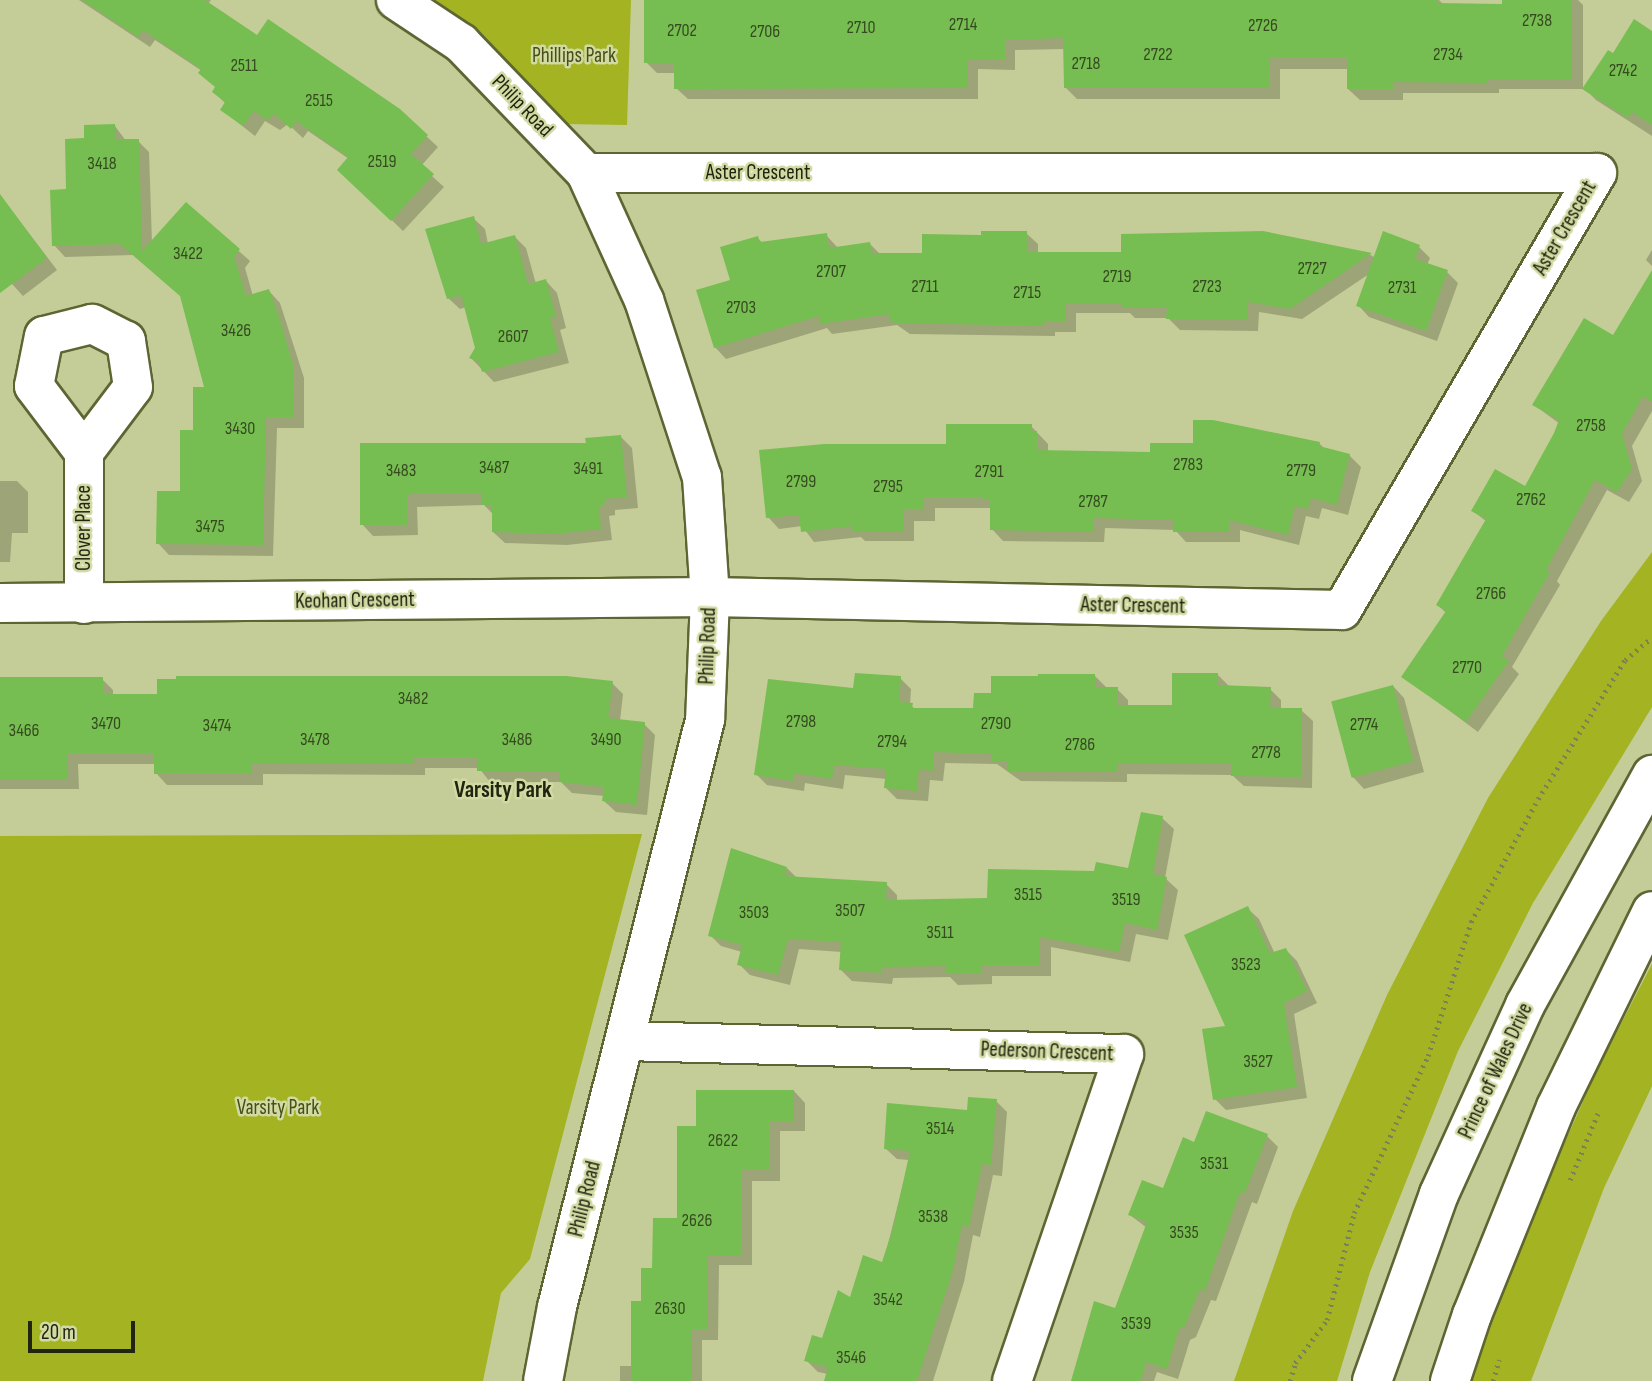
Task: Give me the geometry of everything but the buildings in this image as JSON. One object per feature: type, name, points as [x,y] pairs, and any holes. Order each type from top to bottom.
[{"type":"street","name":"Philip Road","points":[[396,0],[461,43],[586,173],[644,300],[702,477],[710,597],[705,720],[557,1307],[543,1381]]},
{"type":"street","name":"Aster Crescent","points":[[586,173],[1597,173],[1342,610],[710,597]]},
{"type":"street","name":"Clover Place","points":[[84,452],[84,604]]},
{"type":"street","name":"Keohan Crescent","points":[[0,603],[710,597]]},
{"type":"street","name":"Prince of Wales Drive","points":[[1372,1381],[1439,1194],[1525,1005],[1652,775]]},
{"type":"street","points":[[1451,1381],[1472,1315],[1556,1107],[1652,911]]},
{"type":"street","name":"Pederson Crescent","points":[[625,1041],[1124,1054],[1012,1381]]},
{"type":"path","points":[[1290,1381],[1295,1363],[1327,1320],[1354,1213],[1428,1056],[1471,922],[1538,799],[1617,671],[1625,660],[1652,637]]},
{"type":"path","points":[[1570,1181],[1601,1105]]},
{"type":"path","points":[[1493,1381],[1500,1357]]},
{"type":"green space","name":"Phillips Park","points":[[434,0],[631,0],[627,125],[564,124]]},
{"type":"green space","points":[[1652,552],[1652,707],[1533,903],[1458,1051],[1370,1272],[1337,1381],[1234,1381],[1293,1211],[1387,995],[1488,798],[1601,621]]},
{"type":"green space","name":"Varsity Park","points":[[642,834],[530,1259],[501,1293],[483,1381],[0,1381],[0,836]]},
{"type":"green space","points":[[1652,964],[1652,1086],[1604,1188],[1531,1381],[1470,1381],[1513,1259],[1597,1070]]},
{"type":"district","name":"Varsity Park","points":[[503,790]]}]
